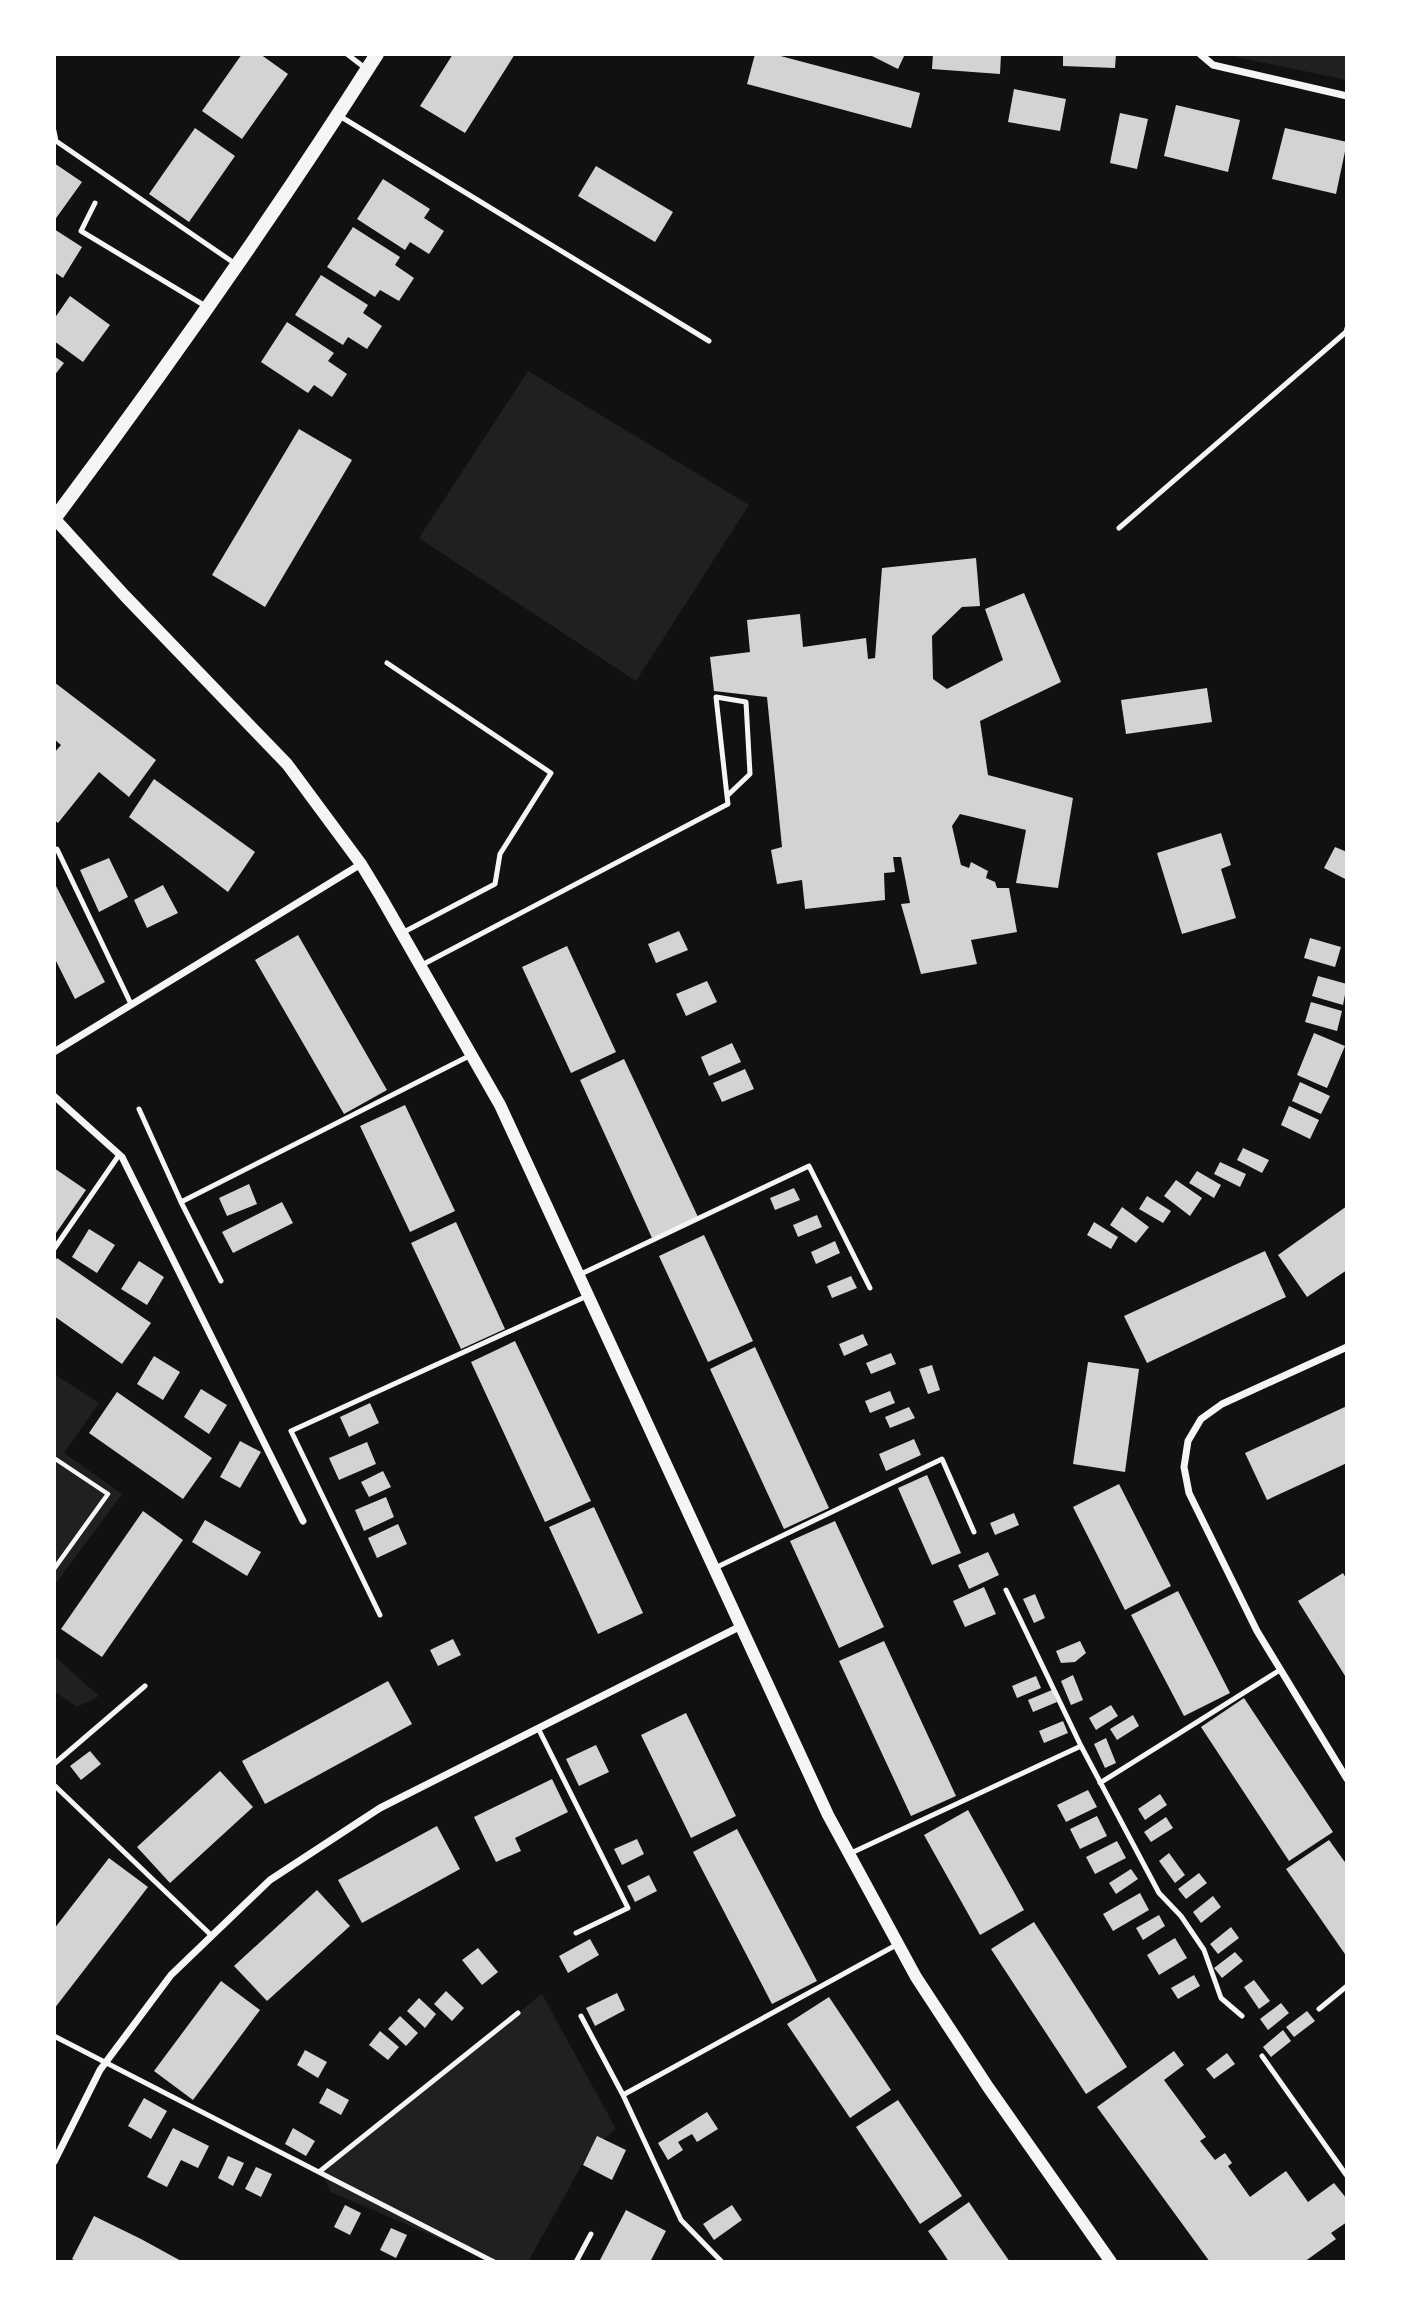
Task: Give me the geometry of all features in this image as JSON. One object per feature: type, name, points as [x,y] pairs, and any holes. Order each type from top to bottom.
[{"type":"main road","points":[[54,518],[104,453],[237,265],[377,54]]},
{"type":"street","points":[[1200,54],[1213,65],[1347,96]]},
{"type":"street","points":[[54,518],[287,764],[361,864],[500,1105],[828,1815],[916,1977],[988,2087],[1111,2262]]},
{"type":"street","points":[[54,1052],[361,864]]},
{"type":"street","points":[[54,1096],[119,1154],[303,1521]]},
{"type":"street","points":[[1347,1347],[1222,1404],[1201,1419],[1188,1441],[1184,1467],[1189,1493],[1257,1631],[1347,1779]]},
{"type":"street","points":[[54,2162],[100,2070],[171,1975],[270,1880],[380,1808],[740,1627]]},
{"type":"lane","points":[[347,54],[367,70]]},
{"type":"lane","points":[[338,115],[709,341]]},
{"type":"lane","points":[[54,131],[56,141],[237,265]]},
{"type":"lane","points":[[95,203],[81,231],[207,307]]},
{"type":"lane","points":[[1119,528],[1346,332],[1347,328]]},
{"type":"lane","points":[[387,663],[551,773],[500,854],[495,884],[402,933]]},
{"type":"lane","points":[[420,965],[728,804],[727,796],[719,722],[716,697],[746,702],[750,774],[727,796]]},
{"type":"lane","points":[[57,849],[131,1004]]},
{"type":"lane","points":[[181,1202],[471,1055]]},
{"type":"lane","points":[[139,1109],[181,1202],[221,1281]]},
{"type":"lane","points":[[54,1249],[119,1154]]},
{"type":"lane","points":[[578,1276],[809,1166],[870,1288]]},
{"type":"lane","points":[[380,1615],[291,1431],[587,1296]]},
{"type":"lane","points":[[713,1569],[942,1459],[974,1532]]},
{"type":"lane","points":[[1006,1590],[1081,1746],[1159,1894],[1181,1916],[1204,1950],[1221,1998],[1242,2017]]},
{"type":"lane","points":[[1100,1783],[1280,1670]]},
{"type":"lane","points":[[54,1764],[145,1686]]},
{"type":"lane","points":[[538,1728],[628,1908],[576,1933]]},
{"type":"lane","points":[[849,1854],[1081,1746]]},
{"type":"lane","points":[[54,1785],[212,1936]]},
{"type":"lane","points":[[623,2095],[898,1944]]},
{"type":"lane","points":[[1319,2009],[1347,1986]]},
{"type":"lane","points":[[319,2172],[518,2013]]},
{"type":"lane","points":[[581,2016],[623,2095],[681,2220],[722,2262]]},
{"type":"lane","points":[[54,2036],[494,2262]]},
{"type":"lane","points":[[1262,2056],[1347,2176]]},
{"type":"lane","points":[[576,2262],[591,2234]]},
{"type":"path","points":[[54,1458],[108,1494],[54,1569]]},
{"type":"shaded area","points":[[1228,54],[1347,54],[1347,80],[1236,57]]},
{"type":"shaded area","points":[[528,371],[749,505],[636,681],[419,538]]},
{"type":"shaded area","points":[[54,1374],[99,1403],[64,1453],[122,1494],[54,1586]]},
{"type":"shaded area","points":[[54,1656],[99,1696],[77,1707],[54,1691]]},
{"type":"shaded area","points":[[542,1994],[616,2129],[590,2150],[528,2262],[494,2262],[331,2192],[322,2173]]},
{"type":"building","points":[[242,54],[260,54],[288,74],[242,139],[202,111]]},
{"type":"building","points":[[453,54],[515,54],[465,133],[420,106]]},
{"type":"building","points":[[755,54],[773,54],[920,93],[911,128],[747,84]]},
{"type":"building","points":[[868,54],[905,54],[898,69]]},
{"type":"building","points":[[933,54],[1001,54],[1000,74],[932,69]]},
{"type":"building","points":[[1063,54],[1116,54],[1115,68],[1063,66]]},
{"type":"building","points":[[1014,89],[1066,99],[1060,131],[1008,122]]},
{"type":"building","points":[[1176,105],[1240,120],[1228,172],[1164,156]]},
{"type":"building","points":[[1120,113],[1148,119],[1137,169],[1110,163]]},
{"type":"building","points":[[195,128],[235,156],[189,222],[149,194]]},
{"type":"building","points":[[1285,128],[1347,142],[1336,194],[1272,179]]},
{"type":"building","points":[[54,163],[82,182],[54,221]]},
{"type":"building","points":[[596,166],[673,212],[655,242],[578,196]]},
{"type":"building","points":[[383,179],[430,209],[424,218],[444,231],[429,254],[410,242],[405,250],[357,219]]},
{"type":"building","points":[[353,227],[400,257],[395,265],[414,278],[399,301],[380,290],[375,297],[327,267]]},
{"type":"building","points":[[54,229],[82,247],[63,278],[54,272]]},
{"type":"building","points":[[321,275],[368,305],[363,313],[382,326],[367,349],[348,337],[343,345],[295,315]]},
{"type":"building","points":[[70,296],[110,325],[83,362],[54,341],[54,319]]},
{"type":"building","points":[[287,322],[334,353],[328,361],[347,374],[332,397],[314,385],[308,393],[261,362]]},
{"type":"building","points":[[54,356],[64,363],[54,376]]},
{"type":"building","points":[[299,429],[352,460],[265,607],[212,575]]},
{"type":"building","points":[[976,558],[980,606],[962,607],[932,636],[933,679],[947,689],[1003,660],[985,609],[1024,593],[1061,682],[980,721],[988,775],[1073,798],[1058,888],[1016,883],[1026,830],[960,814],[952,826],[961,865],[969,868],[971,862],[988,871],[986,878],[995,882],[997,888],[1009,888],[1017,932],[971,940],[977,964],[921,974],[901,904],[910,903],[901,857],[893,857],[895,872],[884,873],[885,900],[805,909],[802,880],[777,884],[771,850],[782,847],[767,697],[714,691],[710,657],[750,652],[747,620],[800,614],[803,647],[866,638],[868,659],[875,658],[882,568]]},
{"type":"building","points":[[54,682],[156,760],[129,797],[99,772],[58,823],[54,820],[54,753],[61,745],[54,739]]},
{"type":"building","points":[[1207,688],[1212,722],[1126,734],[1121,700]]},
{"type":"building","points":[[154,779],[255,852],[228,892],[129,817]]},
{"type":"building","points":[[1221,833],[1231,865],[1221,869],[1236,918],[1182,934],[1157,853]]},
{"type":"building","points":[[1335,847],[1347,852],[1347,880],[1324,868]]},
{"type":"building","points":[[109,858],[128,897],[99,912],[80,870]]},
{"type":"building","points":[[54,882],[105,982],[75,999],[54,957]]},
{"type":"building","points":[[163,885],[178,913],[147,928],[134,900]]},
{"type":"building","points":[[679,931],[688,950],[656,963],[648,944]]},
{"type":"building","points":[[298,935],[387,1090],[344,1114],[255,960]]},
{"type":"building","points":[[1310,938],[1341,947],[1335,967],[1304,958]]},
{"type":"building","points":[[567,946],[616,1052],[571,1073],[522,967]]},
{"type":"building","points":[[1318,976],[1347,984],[1343,1005],[1312,996]]},
{"type":"building","points":[[707,981],[717,1002],[686,1016],[676,994]]},
{"type":"building","points":[[1311,1002],[1342,1011],[1337,1031],[1305,1022]]},
{"type":"building","points":[[1314,1033],[1345,1046],[1327,1088],[1297,1075]]},
{"type":"building","points":[[732,1043],[741,1062],[709,1076],[701,1057]]},
{"type":"building","points":[[624,1059],[698,1217],[652,1238],[580,1080]]},
{"type":"building","points":[[745,1069],[754,1089],[722,1102],[713,1083]]},
{"type":"building","points":[[1300,1082],[1330,1096],[1321,1114],[1292,1101]]},
{"type":"building","points":[[405,1105],[455,1211],[410,1232],[360,1126]]},
{"type":"building","points":[[1289,1106],[1319,1120],[1310,1139],[1281,1125]]},
{"type":"building","points":[[1243,1148],[1269,1160],[1262,1173],[1237,1160]]},
{"type":"building","points":[[1220,1162],[1246,1174],[1240,1187],[1214,1174]]},
{"type":"building","points":[[54,1168],[86,1190],[54,1236]]},
{"type":"building","points":[[1197,1171],[1221,1185],[1214,1198],[1189,1183]]},
{"type":"building","points":[[1176,1180],[1202,1198],[1190,1216],[1164,1196]]},
{"type":"building","points":[[249,1184],[257,1204],[227,1216],[219,1198]]},
{"type":"building","points":[[794,1188],[800,1200],[775,1210],[770,1198]]},
{"type":"building","points":[[1147,1196],[1171,1211],[1163,1223],[1139,1209]]},
{"type":"building","points":[[282,1202],[293,1223],[233,1253],[222,1232]]},
{"type":"building","points":[[1347,1206],[1347,1270],[1307,1297],[1278,1255]]},
{"type":"building","points":[[1122,1207],[1149,1227],[1136,1243],[1110,1225]]},
{"type":"building","points":[[817,1215],[822,1227],[798,1237],[793,1225]]},
{"type":"building","points":[[456,1222],[505,1329],[461,1349],[411,1243]]},
{"type":"building","points":[[1094,1222],[1118,1237],[1111,1249],[1087,1235]]},
{"type":"building","points":[[89,1229],[115,1245],[97,1273],[72,1257]]},
{"type":"building","points":[[704,1235],[753,1341],[708,1362],[659,1256]]},
{"type":"building","points":[[835,1241],[840,1253],[816,1264],[811,1252]]},
{"type":"building","points":[[1265,1251],[1286,1297],[1147,1363],[1124,1316]]},
{"type":"building","points":[[57,1258],[151,1323],[122,1364],[54,1316],[54,1262]]},
{"type":"building","points":[[139,1261],[164,1277],[147,1305],[121,1289]]},
{"type":"building","points":[[851,1276],[857,1288],[832,1298],[827,1286]]},
{"type":"building","points":[[863,1334],[868,1345],[844,1356],[839,1344]]},
{"type":"building","points":[[515,1341],[591,1501],[545,1522],[471,1362]]},
{"type":"building","points":[[755,1347],[829,1508],[784,1529],[710,1369]]},
{"type":"building","points":[[891,1353],[896,1364],[871,1374],[866,1363]]},
{"type":"building","points":[[154,1356],[180,1372],[163,1400],[137,1384]]},
{"type":"building","points":[[1088,1362],[1139,1369],[1125,1472],[1073,1464]]},
{"type":"building","points":[[932,1365],[940,1390],[928,1394],[919,1369]]},
{"type":"building","points":[[201,1389],[227,1405],[209,1434],[184,1417]]},
{"type":"building","points":[[890,1391],[895,1403],[870,1413],[865,1401]]},
{"type":"building","points":[[117,1392],[212,1458],[183,1499],[89,1433]]},
{"type":"building","points":[[370,1403],[379,1423],[349,1437],[340,1417]]},
{"type":"building","points":[[1347,1406],[1347,1463],[1267,1500],[1245,1453]]},
{"type":"building","points":[[909,1407],[915,1418],[890,1428],[885,1417]]},
{"type":"building","points":[[914,1439],[921,1455],[886,1471],[879,1454]]},
{"type":"building","points":[[240,1441],[261,1452],[240,1488],[220,1477]]},
{"type":"building","points":[[367,1442],[376,1464],[339,1480],[329,1458]]},
{"type":"building","points":[[383,1471],[391,1487],[369,1497],[361,1482]]},
{"type":"building","points":[[927,1475],[961,1553],[932,1565],[898,1488]]},
{"type":"building","points":[[1119,1484],[1171,1586],[1125,1610],[1073,1507]]},
{"type":"building","points":[[386,1497],[394,1517],[364,1531],[355,1510]]},
{"type":"building","points":[[594,1507],[643,1613],[598,1634],[549,1527]]},
{"type":"building","points":[[143,1511],[183,1540],[102,1657],[61,1629]]},
{"type":"building","points":[[1014,1513],[1019,1525],[995,1535],[990,1523]]},
{"type":"building","points":[[205,1520],[261,1552],[247,1576],[192,1542]]},
{"type":"building","points":[[835,1521],[884,1627],[839,1648],[790,1541]]},
{"type":"building","points":[[398,1524],[407,1544],[377,1558],[368,1538]]},
{"type":"building","points":[[988,1552],[999,1575],[969,1589],[958,1565]]},
{"type":"building","points":[[1343,1573],[1347,1580],[1347,1679],[1298,1601]]},
{"type":"building","points":[[984,1587],[996,1614],[965,1627],[953,1601]]},
{"type":"building","points":[[1178,1591],[1230,1693],[1184,1716],[1131,1615]]},
{"type":"building","points":[[1035,1594],[1045,1618],[1034,1623],[1023,1599]]},
{"type":"building","points":[[453,1639],[461,1655],[438,1666],[430,1650]]},
{"type":"building","points":[[884,1641],[956,1796],[911,1816],[839,1661]]},
{"type":"building","points":[[1080,1641],[1086,1653],[1075,1662],[1061,1663],[1056,1651]]},
{"type":"building","points":[[1073,1675],[1083,1700],[1071,1705],[1061,1681]]},
{"type":"building","points":[[1036,1676],[1041,1688],[1017,1698],[1012,1686]]},
{"type":"building","points":[[388,1681],[412,1724],[265,1804],[242,1761]]},
{"type":"building","points":[[1052,1690],[1057,1702],[1033,1712],[1028,1700]]},
{"type":"building","points":[[1244,1698],[1333,1832],[1289,1861],[1201,1727]]},
{"type":"building","points":[[1111,1705],[1118,1716],[1096,1730],[1089,1718]]},
{"type":"building","points":[[686,1713],[736,1816],[691,1838],[641,1735]]},
{"type":"building","points":[[1133,1715],[1139,1726],[1117,1740],[1110,1729]]},
{"type":"building","points":[[1063,1721],[1068,1733],[1044,1743],[1039,1731]]},
{"type":"building","points":[[1106,1738],[1116,1763],[1105,1768],[1094,1744]]},
{"type":"building","points":[[596,1745],[609,1772],[579,1786],[566,1759]]},
{"type":"building","points":[[90,1751],[101,1764],[81,1780],[70,1766]]},
{"type":"building","points":[[220,1771],[253,1807],[170,1883],[137,1847]]},
{"type":"building","points":[[552,1779],[568,1812],[515,1838],[521,1851],[496,1862],[474,1817]]},
{"type":"building","points":[[1088,1790],[1097,1807],[1066,1822],[1057,1805]]},
{"type":"building","points":[[1160,1794],[1167,1805],[1145,1820],[1138,1809]]},
{"type":"building","points":[[968,1810],[1024,1910],[980,1935],[924,1835]]},
{"type":"building","points":[[1097,1816],[1107,1836],[1080,1849],[1070,1829]]},
{"type":"building","points":[[1166,1817],[1173,1828],[1151,1842],[1144,1832]]},
{"type":"building","points":[[437,1826],[460,1869],[362,1923],[338,1880]]},
{"type":"building","points":[[737,1829],[817,1981],[772,2004],[693,1852]]},
{"type":"building","points":[[637,1839],[644,1854],[622,1865],[614,1849]]},
{"type":"building","points":[[1329,1840],[1347,1865],[1347,1957],[1286,1869]]},
{"type":"building","points":[[1117,1841],[1126,1858],[1095,1874],[1086,1857]]},
{"type":"building","points":[[1169,1853],[1185,1875],[1175,1883],[1159,1861]]},
{"type":"building","points":[[109,1858],[148,1887],[54,2009],[54,1929]]},
{"type":"building","points":[[1131,1869],[1138,1879],[1116,1894],[1109,1883]]},
{"type":"building","points":[[1199,1873],[1207,1883],[1186,1899],[1178,1889]]},
{"type":"building","points":[[649,1875],[657,1891],[635,1902],[627,1886]]},
{"type":"building","points":[[317,1890],[350,1926],[267,2001],[234,1966]]},
{"type":"building","points":[[1140,1893],[1149,1910],[1113,1931],[1103,1914]]},
{"type":"building","points":[[1213,1896],[1221,1907],[1201,1923],[1193,1912]]},
{"type":"building","points":[[1159,1915],[1165,1926],[1143,1940],[1136,1928]]},
{"type":"building","points":[[1034,1922],[1127,2067],[1086,2094],[991,1949]]},
{"type":"building","points":[[1231,1927],[1239,1938],[1218,1954],[1210,1944]]},
{"type":"building","points":[[1175,1938],[1187,1958],[1159,1975],[1147,1955]]},
{"type":"building","points":[[590,1939],[599,1955],[568,1973],[559,1956]]},
{"type":"building","points":[[478,1948],[498,1972],[482,1985],[462,1960]]},
{"type":"building","points":[[1235,1952],[1243,1961],[1222,1978],[1214,1968]]},
{"type":"building","points":[[1194,1975],[1200,1986],[1178,1999],[1171,1988]]},
{"type":"building","points":[[1254,1980],[1270,2001],[1259,2009],[1244,1987]]},
{"type":"building","points":[[221,1981],[260,2010],[193,2100],[154,2071]]},
{"type":"building","points":[[446,1991],[464,2008],[452,2021],[434,2004]]},
{"type":"building","points":[[617,1993],[625,2010],[595,2026],[586,2008]]},
{"type":"building","points":[[829,1997],[891,2090],[850,2118],[787,2024]]},
{"type":"building","points":[[419,1998],[436,2014],[425,2028],[407,2011]]},
{"type":"building","points":[[1281,2003],[1289,2013],[1268,2030],[1260,2019]]},
{"type":"building","points":[[1307,2011],[1315,2021],[1294,2037],[1286,2027]]},
{"type":"building","points":[[400,2016],[418,2033],[406,2046],[388,2029]]},
{"type":"building","points":[[1283,2030],[1291,2041],[1271,2057],[1263,2047]]},
{"type":"building","points":[[380,2031],[399,2047],[388,2060],[369,2045]]},
{"type":"building","points":[[305,2050],[327,2062],[318,2078],[297,2065]]},
{"type":"building","points":[[1174,2051],[1184,2065],[1164,2080],[1206,2137],[1200,2141],[1215,2160],[1225,2153],[1232,2163],[1228,2166],[1250,2197],[1286,2171],[1308,2202],[1334,2183],[1347,2199],[1347,2222],[1331,2233],[1336,2239],[1304,2262],[1210,2262],[1097,2107]]},
{"type":"building","points":[[1227,2053],[1235,2064],[1214,2079],[1206,2069]]},
{"type":"building","points":[[327,2088],[349,2100],[341,2115],[319,2103]]},
{"type":"building","points":[[144,2098],[167,2111],[151,2139],[128,2126]]},
{"type":"building","points":[[898,2100],[962,2196],[920,2224],[856,2127]]},
{"type":"building","points":[[707,2112],[718,2129],[697,2142],[692,2134],[678,2142],[683,2150],[668,2160],[658,2143]]},
{"type":"building","points":[[173,2128],[209,2146],[198,2168],[181,2160],[167,2187],[147,2177]]},
{"type":"building","points":[[293,2128],[315,2141],[306,2156],[285,2144]]},
{"type":"building","points":[[597,2136],[626,2150],[612,2180],[583,2165]]},
{"type":"building","points":[[228,2156],[244,2163],[233,2186],[218,2178]]},
{"type":"building","points":[[256,2167],[272,2174],[261,2197],[245,2189]]},
{"type":"building","points":[[969,2202],[1010,2262],[949,2262],[928,2231]]},
{"type":"building","points":[[345,2205],[361,2213],[350,2235],[334,2227]]},
{"type":"building","points":[[732,2205],[742,2220],[714,2240],[703,2224]]},
{"type":"building","points":[[626,2210],[666,2231],[650,2262],[599,2262]]},
{"type":"building","points":[[94,2216],[183,2262],[78,2262],[72,2259]]},
{"type":"building","points":[[391,2228],[407,2235],[396,2258],[380,2250]]}]
